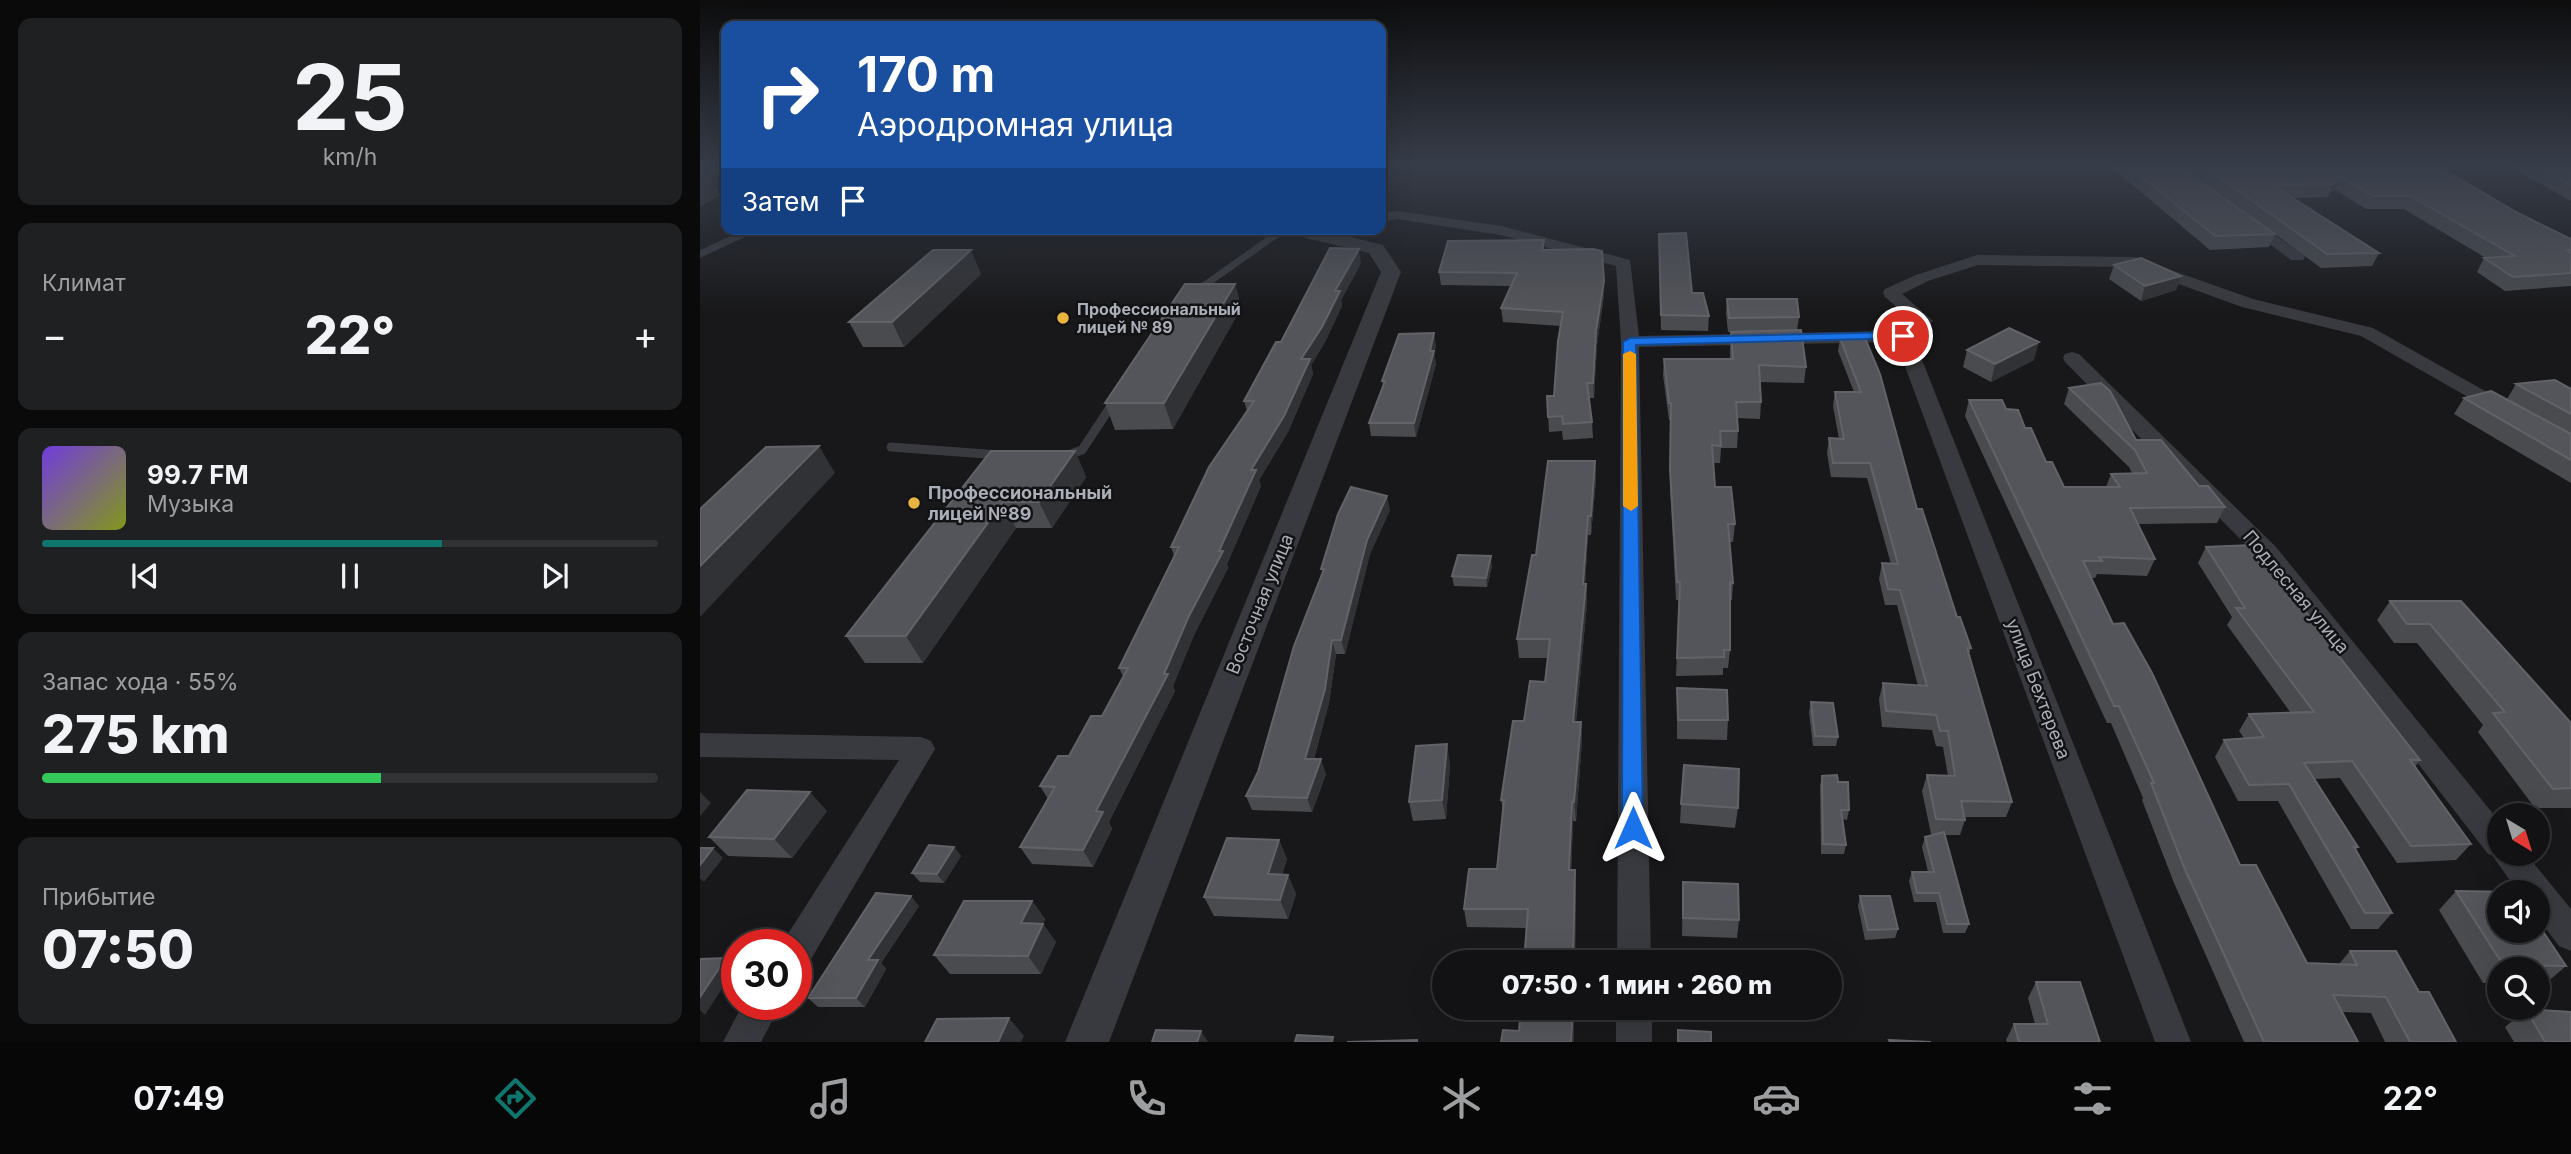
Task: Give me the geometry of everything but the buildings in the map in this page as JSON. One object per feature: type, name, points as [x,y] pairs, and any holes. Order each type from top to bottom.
[{"type":"street","points":[[1386,217],[1397,215],[1502,231],[1624,263],[1630,342],[1633,950]]},
{"type":"street","points":[[2238,215],[2297,257]]},
{"type":"street","name":"Восточная улица","points":[[1087,1042],[1391,272],[1376,248],[1319,235]]},
{"type":"street","points":[[1630,342],[1903,336],[1924,321],[1891,293],[1922,278],[1977,260],[2134,262],[2248,303],[2339,323],[2367,332],[2523,421]]},
{"type":"street","name":"улица Бехтерева","points":[[1903,336],[2173,1042]]},
{"type":"street","name":"Подлесная улица","points":[[2072,358],[2268,553],[2487,829]]},
{"type":"street","points":[[700,745],[921,749],[811,929]]},
{"type":"street","points":[[2516,866],[2527,880]]},
{"type":"street","points":[[2550,909],[2571,935]]},
{"type":"street","points":[[741,1042],[754,1020]]},
{"type":"street","points":[[1634,1020],[1634,1042]]},
{"type":"lane","points":[[700,254],[741,235]]},
{"type":"lane","points":[[1182,301],[1289,235]]},
{"type":"lane","points":[[1053,458],[1082,450],[1118,394]]},
{"type":"lane","points":[[891,447],[1007,455]]},
{"type":"slow traffic","points":[[1630,354],[1631,506]]},
{"type":"place","name":"Профессиональный лицей № 89","points":[[1063,318]]},
{"type":"place","name":"Профессиональный лицей №89","points":[[914,503]]},
{"type":"route","points":[[1633,828],[1630,342],[1903,336]]}]
